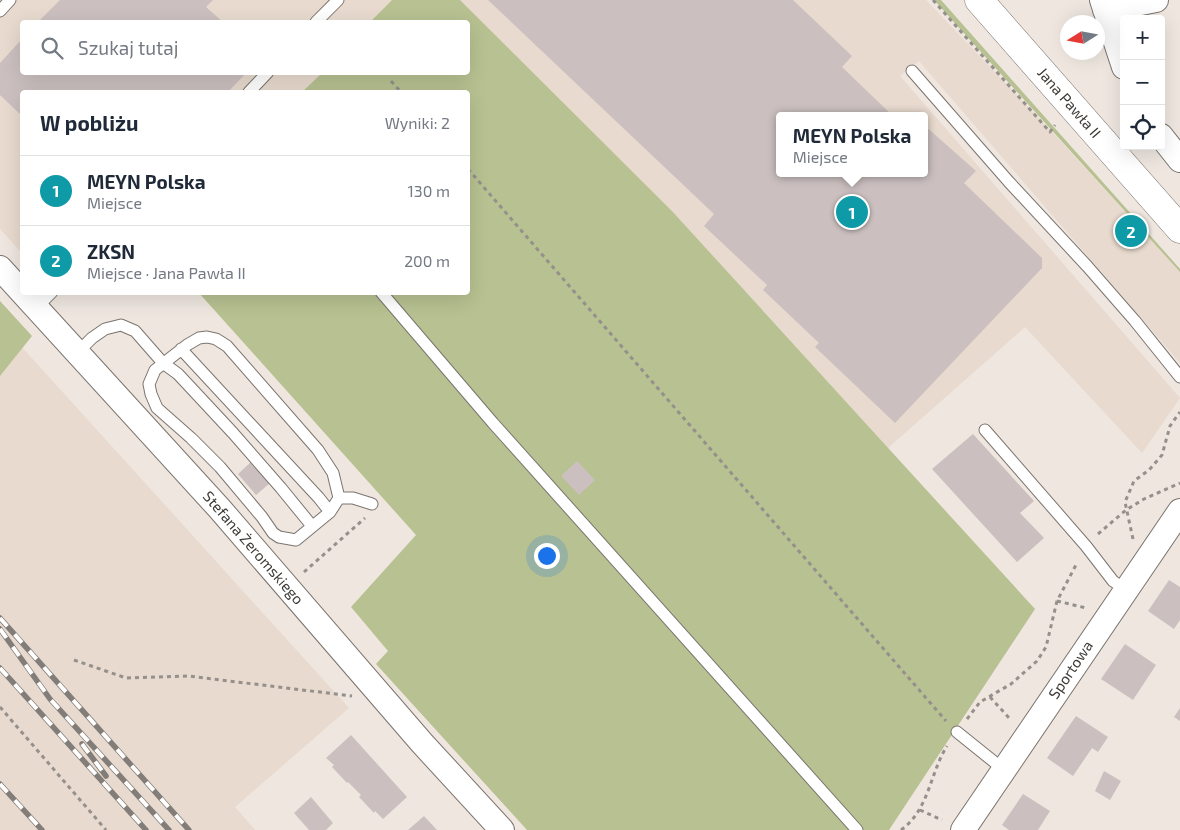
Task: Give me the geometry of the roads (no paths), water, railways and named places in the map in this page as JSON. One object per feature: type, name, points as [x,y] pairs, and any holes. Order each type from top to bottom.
[{"type":"main road","name":"Jana Pawła II","points":[[979,0],[1180,229]]},
{"type":"street","points":[[1122,60],[1104,5],[1156,0]]},
{"type":"street","points":[[1165,141],[1180,160]]},
{"type":"street","name":"Stefana Żeromskiego","points":[[0,268],[20,283]]},
{"type":"street","name":"Stefana Żeromskiego","points":[[44,300],[77,353],[219,508],[422,743],[502,830]]},
{"type":"street","name":"Sportowa","points":[[956,827],[1003,769],[1180,511]]},
{"type":"lane","points":[[0,11],[10,0]]},
{"type":"lane","points":[[318,20],[338,0]]},
{"type":"lane","points":[[912,71],[1009,182],[1087,266],[1135,321],[1180,378]]},
{"type":"lane","points":[[251,90],[265,75]]},
{"type":"lane","points":[[383,295],[493,423],[857,830]]},
{"type":"lane","points":[[77,353],[92,338],[105,329],[122,325],[135,331],[163,363],[178,374],[233,433],[312,526]]},
{"type":"lane","points":[[199,338],[216,339],[227,346],[318,450],[333,473],[339,498],[330,512],[296,540],[279,537],[274,533],[220,466],[156,408],[149,384],[155,370],[163,363],[199,338]]},
{"type":"lane","points":[[181,349],[330,512]]},
{"type":"lane","points":[[985,430],[1086,546],[1113,581],[1126,590]]},
{"type":"lane","points":[[339,498],[353,498],[370,509]]},
{"type":"lane","points":[[957,732],[1003,769]]},
{"type":"railway","points":[[0,618],[189,830]]},
{"type":"railway","points":[[0,629],[50,699],[169,830]]},
{"type":"railway","points":[[0,668],[146,830]]},
{"type":"railway","points":[[82,744],[106,776]]},
{"type":"railway","points":[[0,784],[42,830]]},
{"type":"place","name":"MEYN Polska","points":[[852,212]]},
{"type":"place","name":"ZKSN","points":[[1131,231]]}]
